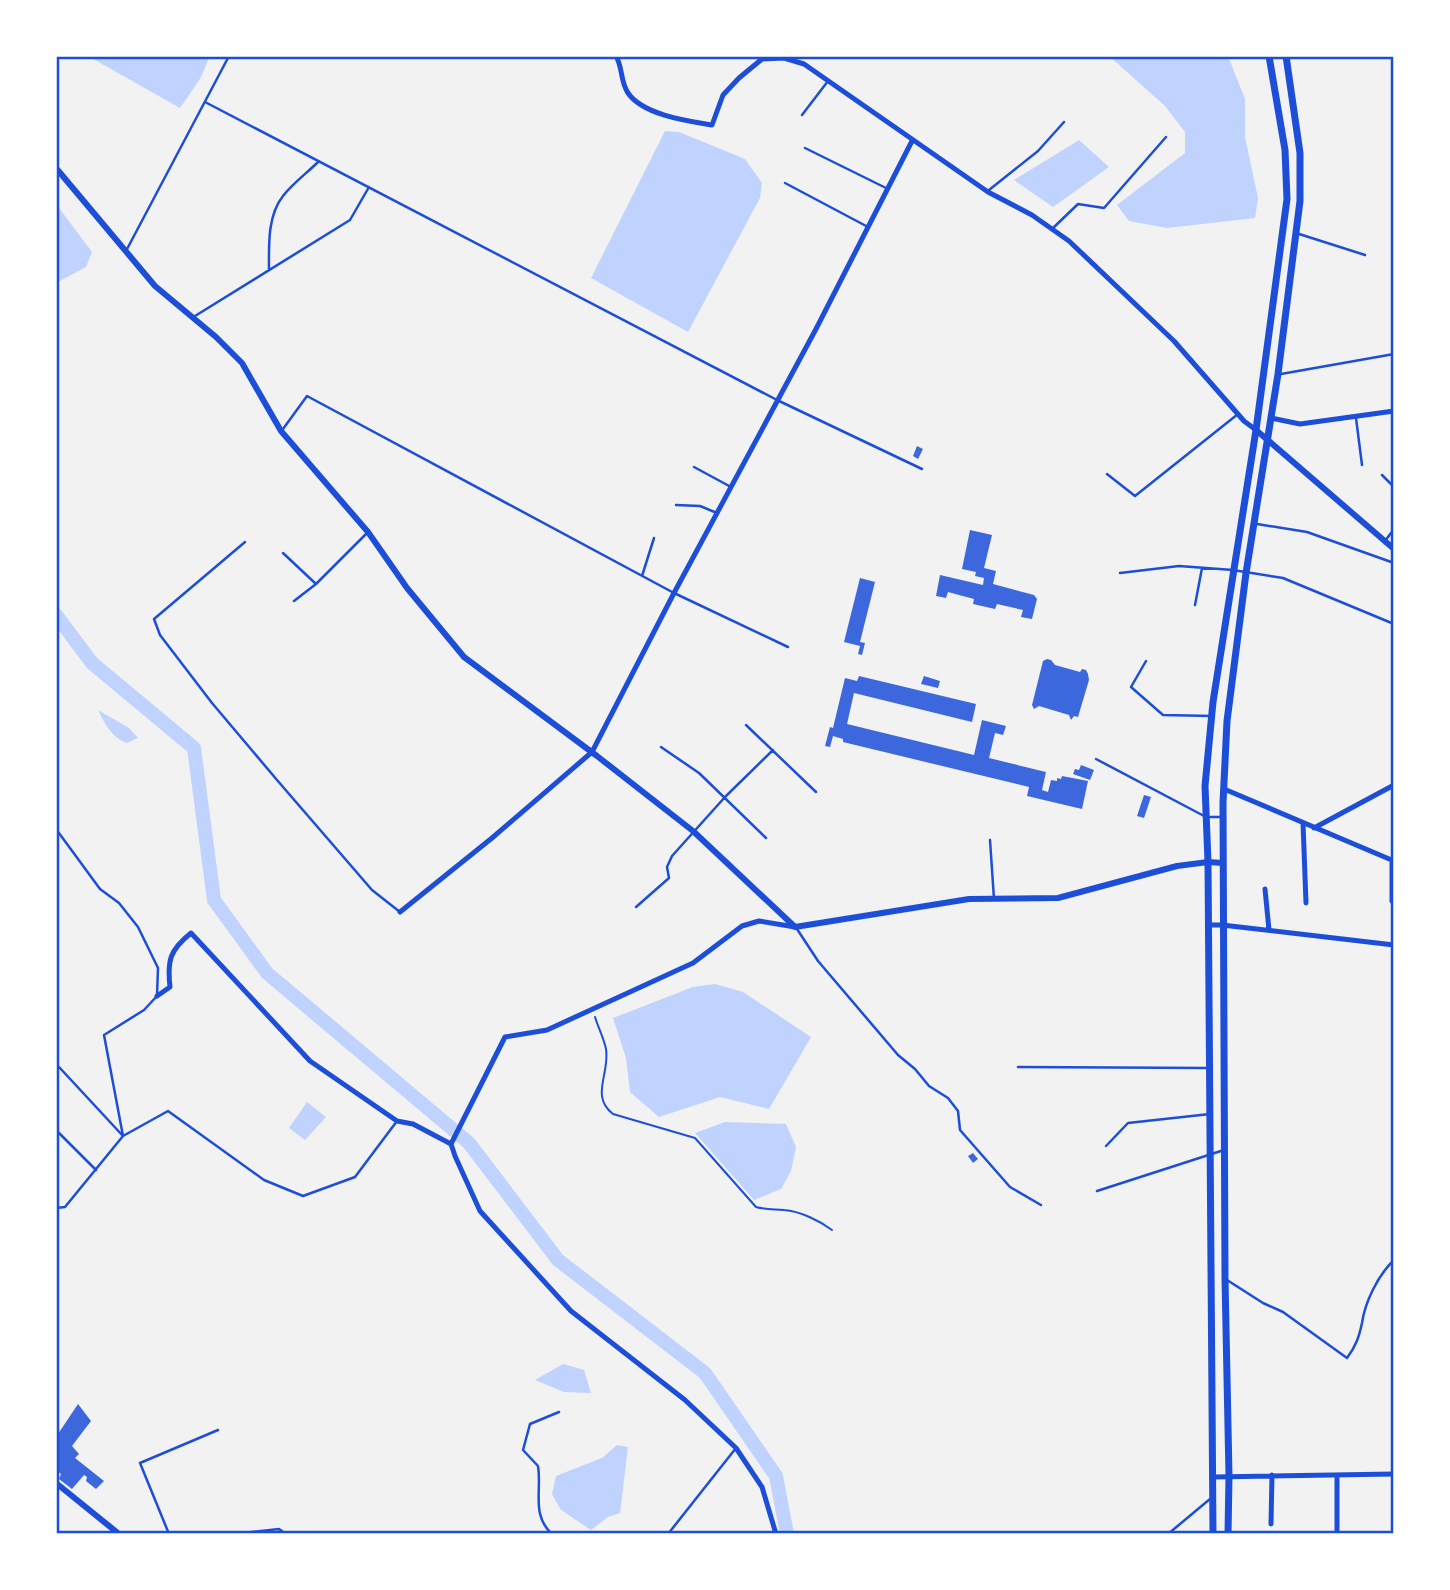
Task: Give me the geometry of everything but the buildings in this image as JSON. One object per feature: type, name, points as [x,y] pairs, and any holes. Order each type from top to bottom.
[{"type":"main road","points":[[1213,1534],[1208,862],[1205,786],[1212,716],[1256,429],[1287,199],[1284,150],[1269,56]]},
{"type":"main road","points":[[1228,1534],[1222,925],[1224,789],[1227,721],[1246,573],[1278,374],[1300,201],[1300,153],[1286,56]]},
{"type":"street","points":[[616,56],[622,80],[630,96],[648,108],[678,120],[712,125],[723,95],[762,59],[784,58],[804,64],[988,192],[1069,240],[1157,325],[1238,414],[1394,549]]},
{"type":"street","points":[[400,912],[592,752],[912,141]]},
{"type":"street","points":[[56,168],[155,286],[242,363],[281,431],[368,532],[407,588],[464,657],[693,831],[795,927]]},
{"type":"street","points":[[1271,418],[1300,424],[1394,411]]},
{"type":"street","points":[[1314,828],[1394,785]]},
{"type":"street","points":[[1224,789],[1393,861],[1392,901]]},
{"type":"street","points":[[1303,823],[1306,903]]},
{"type":"street","points":[[776,1534],[762,1487],[736,1448],[685,1400],[571,1311],[481,1211],[454,1156],[451,1143],[505,1037],[547,1030],[693,963],[742,926],[759,921],[795,927],[968,899],[1058,898],[1177,866],[1223,863]]},
{"type":"street","points":[[1265,889],[1269,930]]},
{"type":"street","points":[[1208,925],[1394,945]]},
{"type":"street","points":[[157,996],[170,987],[168,969],[174,947],[191,933],[310,1061],[397,1121],[413,1125],[451,1143]]},
{"type":"street","points":[[1214,1477],[1394,1474]]},
{"type":"street","points":[[1271,1524],[1272,1475]]},
{"type":"street","points":[[1337,1475],[1337,1534]]},
{"type":"street","points":[[56,1483],[119,1534]]},
{"type":"lane","points":[[125,252],[229,56]]},
{"type":"lane","points":[[802,115],[828,81]]},
{"type":"lane","points":[[205,102],[778,400],[922,469]]},
{"type":"lane","points":[[988,192],[1038,151],[1064,122]]},
{"type":"lane","points":[[1052,229],[1078,204],[1104,208],[1166,137]]},
{"type":"lane","points":[[805,148],[888,189]]},
{"type":"lane","points":[[269,271],[269,237],[275,211],[282,197],[319,161]]},
{"type":"lane","points":[[785,183],[868,227]]},
{"type":"lane","points":[[192,318],[350,220],[369,187]]},
{"type":"lane","points":[[1296,233],[1365,255]]},
{"type":"lane","points":[[1278,374],[1394,354]]},
{"type":"lane","points":[[281,431],[307,396],[674,593],[788,647]]},
{"type":"lane","points":[[1107,474],[1135,496],[1238,414]]},
{"type":"lane","points":[[1356,415],[1362,465]]},
{"type":"lane","points":[[694,467],[731,487]]},
{"type":"lane","points":[[1382,475],[1394,486]]},
{"type":"lane","points":[[676,505],[700,506],[717,513]]},
{"type":"lane","points":[[1254,523],[1307,532],[1394,563]]},
{"type":"lane","points":[[1385,541],[1394,529]]},
{"type":"lane","points":[[294,601],[316,584],[368,532]]},
{"type":"lane","points":[[642,576],[654,538]]},
{"type":"lane","points":[[245,542],[154,619],[160,635],[276,780],[372,890],[400,912]]},
{"type":"lane","points":[[282,553],[316,584]]},
{"type":"lane","points":[[1121,573],[1179,566],[1233,570],[1283,578],[1394,624]]},
{"type":"lane","points":[[1195,605],[1202,568]]},
{"type":"lane","points":[[1146,661],[1131,687],[1163,715],[1212,716]]},
{"type":"lane","points":[[746,725],[816,792]]},
{"type":"lane","points":[[662,747],[699,773],[765,838]]},
{"type":"lane","points":[[636,907],[669,878],[667,867],[671,856],[773,750]]},
{"type":"lane","points":[[1096,759],[1206,817],[1223,817]]},
{"type":"lane","points":[[56,829],[100,889],[119,902],[138,928],[158,968],[157,996],[144,1010],[104,1035],[123,1136]]},
{"type":"lane","points":[[990,840],[994,899]]},
{"type":"lane","points":[[795,927],[818,961],[898,1055],[915,1069],[929,1086],[948,1098],[958,1111],[960,1130],[1010,1186],[1041,1205]]},
{"type":"lane","points":[[59,1067],[123,1136]]},
{"type":"lane","points":[[1018,1067],[1209,1068]]},
{"type":"lane","points":[[56,1208],[65,1207],[123,1136],[168,1111],[264,1180],[303,1196],[355,1177],[397,1121]]},
{"type":"lane","points":[[1106,1146],[1128,1123],[1210,1114]]},
{"type":"lane","points":[[56,1130],[96,1170]]},
{"type":"lane","points":[[1097,1191],[1224,1150]]},
{"type":"lane","points":[[1224,1278],[1283,1312],[1347,1358],[1359,1339],[1375,1286],[1394,1260]]},
{"type":"lane","points":[[552,1534],[545,1528],[539,1514],[538,1466],[523,1450],[530,1424],[559,1412]]},
{"type":"lane","points":[[169,1534],[140,1463],[218,1430]]},
{"type":"lane","points":[[668,1534],[736,1448]]},
{"type":"lane","points":[[1168,1534],[1214,1495],[1229,1494]]},
{"type":"lane","points":[[233,1534],[279,1529],[285,1534]]},
{"type":"path","points":[[592,1009],[606,1049],[601,1098],[605,1107],[613,1114],[695,1138],[756,1207],[770,1211],[785,1209],[821,1221],[832,1230]]},
{"type":"water","points":[[88,56],[210,56],[200,79],[180,108]]},
{"type":"water","points":[[1109,56],[1228,56],[1245,99],[1245,137],[1258,198],[1255,218],[1167,228],[1129,221],[1117,205],[1185,153],[1185,132],[1165,106]]},
{"type":"water","points":[[665,131],[679,132],[745,159],[762,183],[760,198],[688,332],[591,278]]},
{"type":"water","points":[[1079,140],[1109,167],[1053,207],[1014,180]]},
{"type":"water","points":[[56,204],[92,252],[86,267],[56,283]]},
{"type":"water","points":[[98,710],[129,728],[138,738],[127,743],[117,737]]},
{"type":"water","points":[[715,984],[743,992],[811,1037],[769,1109],[720,1097],[659,1117],[630,1092],[626,1058],[613,1018],[693,987]]},
{"type":"water","points":[[307,1102],[326,1117],[305,1140],[289,1128]]},
{"type":"water","points":[[725,1122],[786,1124],[796,1147],[791,1171],[781,1189],[754,1200],[695,1133]]},
{"type":"water","points":[[563,1364],[584,1370],[591,1393],[564,1392],[535,1380]]},
{"type":"water","points":[[617,1445],[628,1447],[620,1513],[608,1517],[591,1530],[561,1510],[552,1494],[556,1476],[602,1458]]},
{"type":"waterway","points":[[56,615],[92,663],[194,748],[214,900],[267,973],[469,1143],[558,1260],[705,1373],[776,1476],[787,1534]]}]
